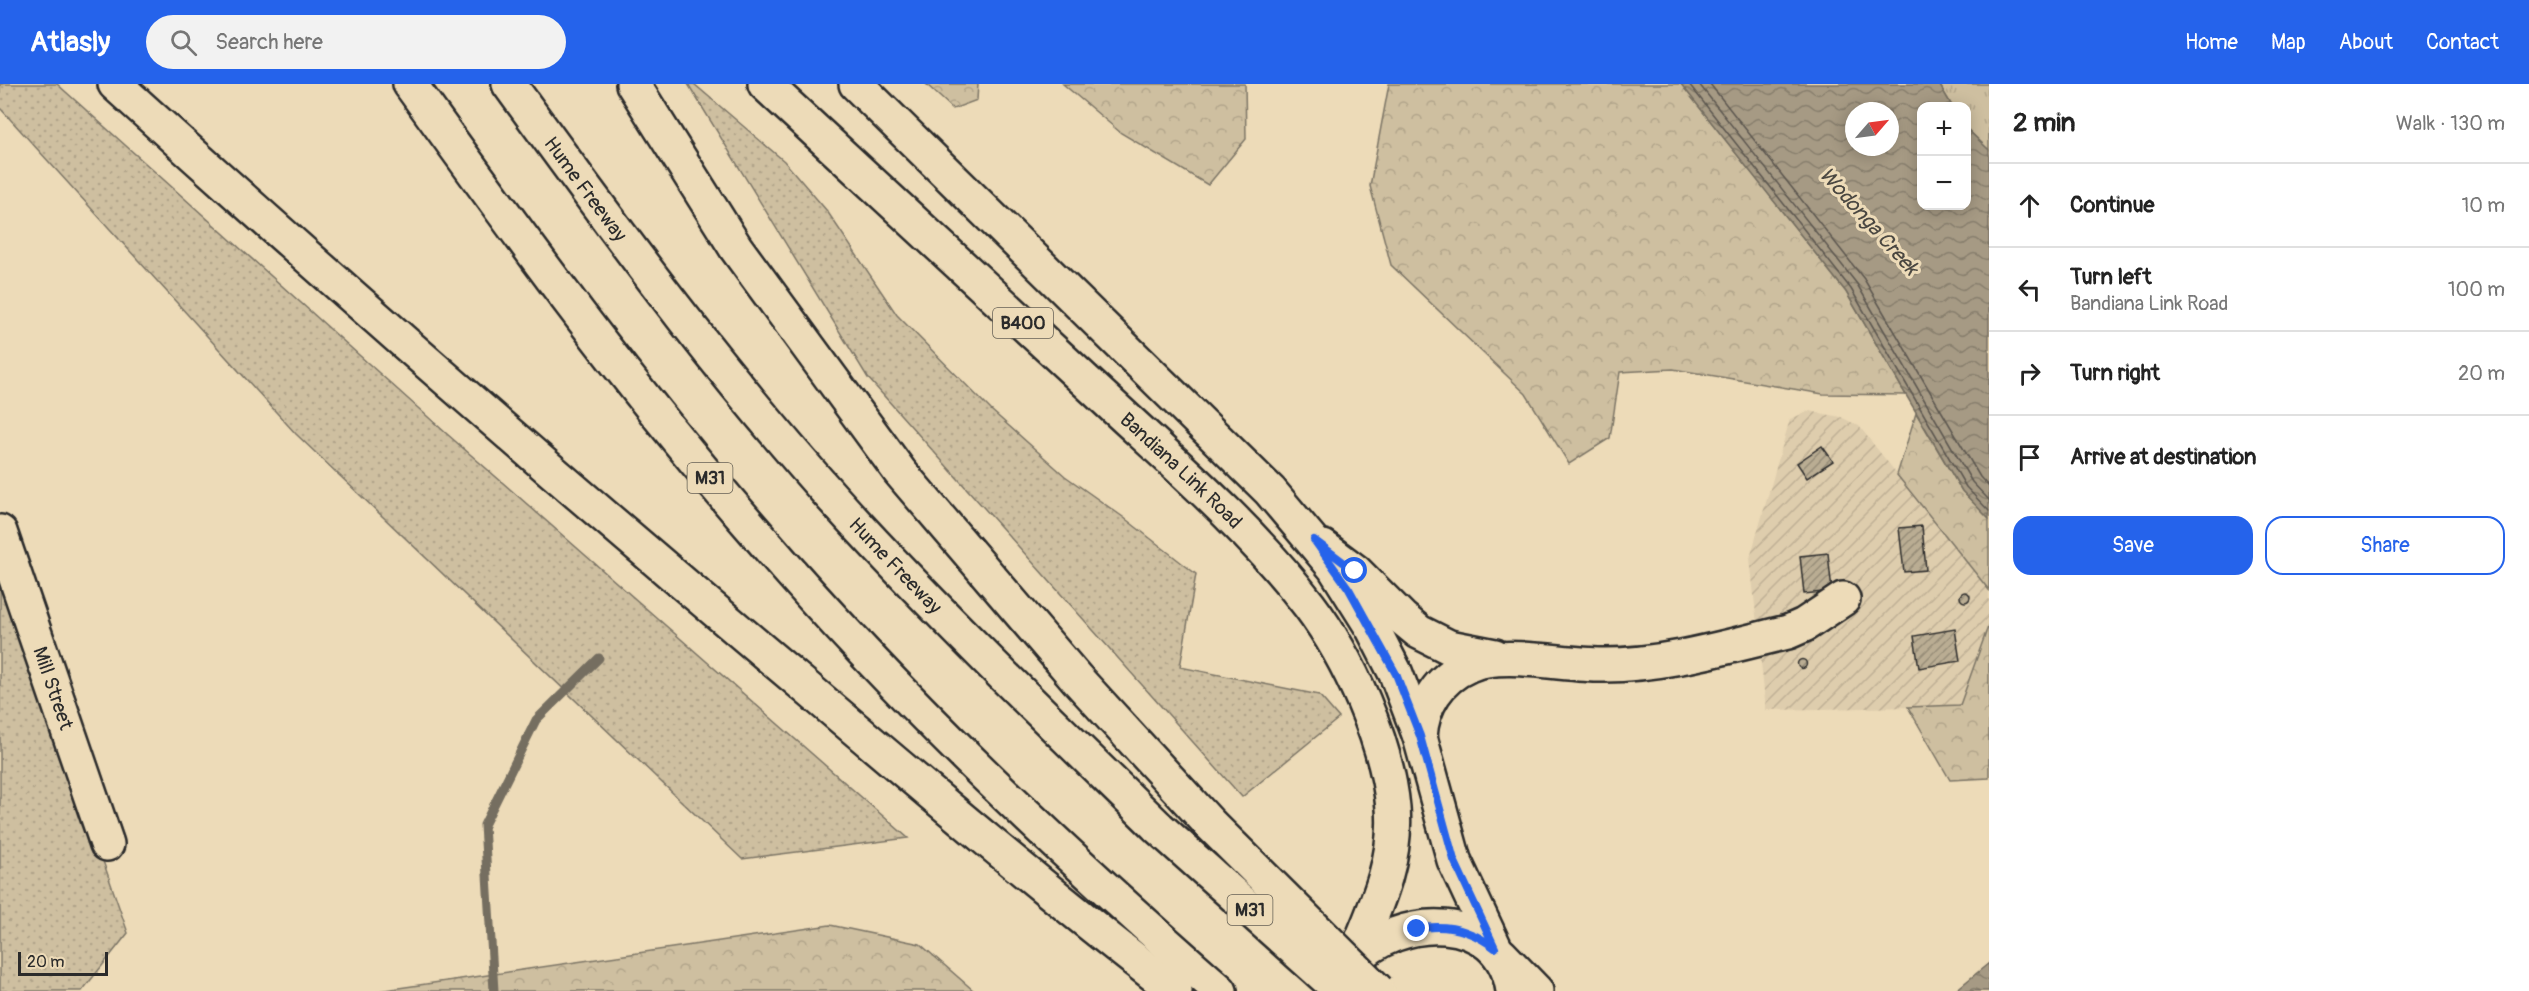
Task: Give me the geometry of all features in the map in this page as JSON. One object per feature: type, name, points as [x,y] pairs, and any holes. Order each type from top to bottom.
[{"type":"main road","points":[[114,84],[439,375],[1078,916],[1175,991]]},
{"type":"main road","name":"M31","points":[[410,84],[504,215],[632,384],[758,536],[903,693],[1051,838],[1220,991]]},
{"type":"main road","name":"Hume Freeway","points":[[509,84],[596,204],[736,385],[865,533],[1008,680],[1159,828],[1343,980]]},
{"type":"main road","points":[[633,84],[736,248],[900,472],[1055,654],[1210,824],[1378,991]]},
{"type":"main road","name":"Bandiana Link Road","points":[[765,84],[1198,486],[1277,566],[1310,607],[1354,681],[1368,713],[1382,753],[1394,811],[1390,865],[1383,890],[1343,980]]},
{"type":"main road","name":"B400","points":[[856,84],[1262,483],[1314,540],[1334,567],[1373,629],[1396,674],[1420,736],[1454,860],[1498,952],[1513,991]]},
{"type":"main road","name":"Mill Street","points":[[0,532],[107,844]]},
{"type":"main road","points":[[1314,540],[1355,571],[1402,618],[1432,640],[1449,647],[1514,659],[1605,665],[1673,659],[1788,632],[1804,625],[1843,599]]},
{"type":"main road","points":[[1420,736],[1425,710],[1434,694],[1446,680],[1480,661],[1514,659]]},
{"type":"main road","points":[[1343,980],[1389,938],[1407,930],[1426,927],[1462,929],[1480,937],[1498,952],[1536,991]]},
{"type":"shaded area","points":[[1809,411],[1841,417],[1859,426],[1989,590],[1989,624],[1960,706],[1766,710],[1750,558],[1790,419]]},
{"type":"green space","points":[[0,84],[57,84],[447,434],[908,838],[742,859],[296,434],[0,108]]},
{"type":"green space","points":[[688,84],[694,84],[784,161],[827,211],[897,315],[991,410],[1065,476],[1123,517],[1196,574],[1180,667],[1319,695],[1339,718],[1242,797],[868,378]]},
{"type":"green space","points":[[926,84],[978,84],[977,100],[953,109]]},
{"type":"green space","points":[[1063,84],[1245,84],[1246,139],[1208,185],[1121,133]]},
{"type":"green space","points":[[1389,84],[1681,84],[1846,292],[1906,395],[1823,394],[1673,369],[1620,372],[1610,438],[1569,464],[1526,394],[1391,265],[1370,186]]},
{"type":"green space","points":[[1939,84],[1989,84],[1989,150],[1971,133],[1971,102],[1950,102]]},
{"type":"green space","points":[[1916,413],[1962,491],[1989,519],[1989,590],[1897,475]]},
{"type":"green space","points":[[0,564],[128,933],[82,991],[0,991]]},
{"type":"green space","points":[[1989,624],[1989,778],[1950,780],[1908,707],[1960,705]]},
{"type":"green space","points":[[830,925],[920,944],[974,991],[378,991]]},
{"type":"water","name":"Wodonga Creek","points":[[1681,84],[1939,84],[1950,102],[1917,102],[1917,210],[1971,210],[1971,133],[1989,150],[1989,519],[1962,491],[1846,292]]},
{"type":"water","points":[[1989,963],[1989,991],[1955,991]]},
{"type":"building","points":[[1822,446],[1833,461],[1807,478],[1797,463]]},
{"type":"building","points":[[1922,526],[1926,570],[1904,572],[1899,528]]},
{"type":"building","points":[[1828,553],[1832,591],[1804,594],[1800,556]]},
{"type":"building","points":[[1965,592],[1970,597],[1965,602],[1960,597]]},
{"type":"building","points":[[1955,629],[1960,661],[1919,668],[1914,636]]},
{"type":"building","points":[[1802,660],[1806,664],[1802,668],[1798,664]]},
{"type":"waterway","points":[[494,991],[484,825],[536,720],[599,658]]},
{"type":"route","points":[[1355,571],[1314,540],[1349,589],[1396,674],[1420,736],[1448,842],[1460,877],[1495,948],[1485,940],[1462,929],[1446,927],[1417,929]]}]
